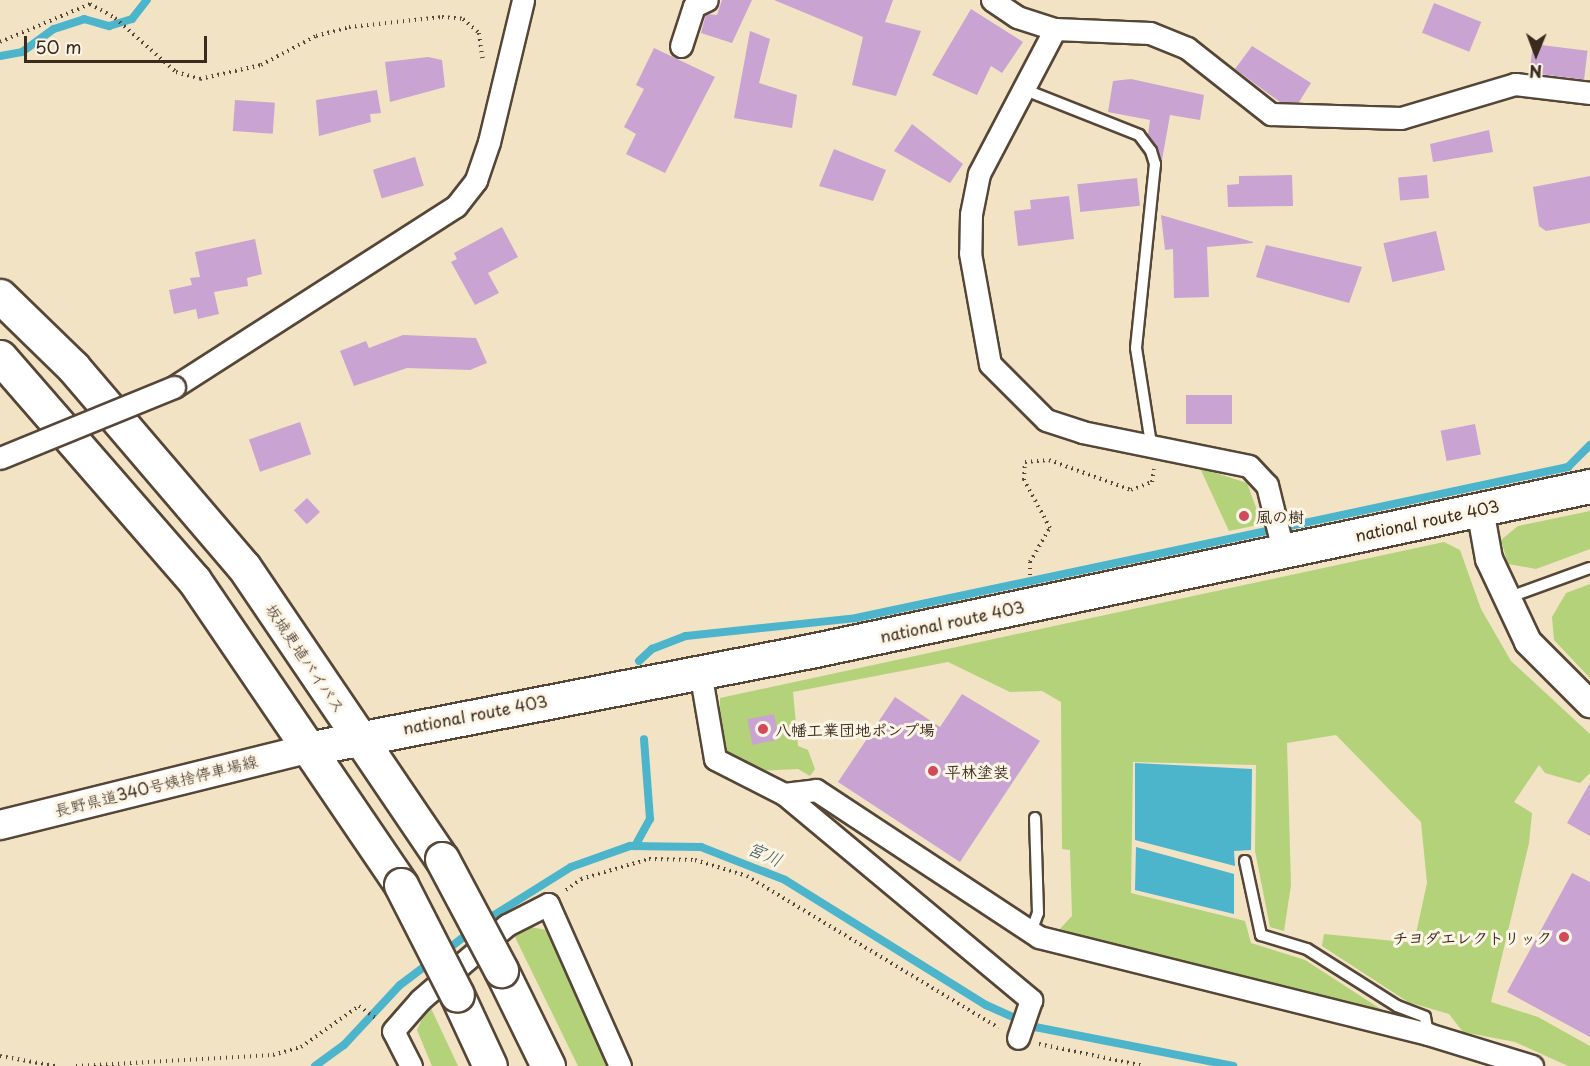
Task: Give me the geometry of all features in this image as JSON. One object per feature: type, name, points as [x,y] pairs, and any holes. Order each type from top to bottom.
[{"type":"highway","name":"坂城更埴バイパス","points":[[0,296],[73,367],[244,567],[442,859],[501,970],[548,1066]]},
{"type":"highway","points":[[0,357],[194,580],[312,748],[400,885],[457,995],[490,1066]]},
{"type":"highway","name":"national route 403","points":[[312,748],[700,671],[1279,535],[1480,509],[1590,486]]},
{"type":"main road","name":"長野県道340号姨捨停車場線","points":[[0,825],[312,748]]},
{"type":"street","points":[[0,458],[174,387],[456,206],[476,180],[489,142],[523,0]]},
{"type":"street","points":[[681,46],[694,6],[707,0]]},
{"type":"street","points":[[992,0],[1017,16],[1055,29],[1150,33],[1187,48],[1271,114],[1401,118],[1515,84],[1590,93]]},
{"type":"street","points":[[1055,29],[979,174],[971,214],[970,253],[990,364],[1046,420],[1249,466],[1267,485],[1279,535]]},
{"type":"street","points":[[1480,509],[1489,559],[1504,599],[1528,642],[1590,704]]},
{"type":"street","points":[[700,671],[716,759],[784,794],[1031,1000],[1018,1038]]},
{"type":"street","points":[[784,794],[816,790],[1030,932],[1428,1034],[1532,1066]]},
{"type":"street","points":[[411,1066],[393,1031],[420,1000],[507,925],[548,904],[620,1066]]},
{"type":"lane","points":[[1023,89],[1140,135],[1151,151],[1155,164],[1136,348],[1151,444]]},
{"type":"lane","points":[[1504,599],[1590,568]]},
{"type":"lane","points":[[1030,932],[1038,913],[1035,818]]},
{"type":"lane","points":[[1245,861],[1261,935],[1306,949],[1397,1006],[1425,1017],[1428,1034]]},
{"type":"path","points":[[0,42],[88,2],[115,18],[176,72],[200,78],[261,65],[316,36],[349,27],[463,19],[479,33],[483,70]]},
{"type":"path","points":[[1030,572],[1050,528],[1024,480],[1025,462],[1049,460],[1131,490],[1152,482],[1151,444]]},
{"type":"path","points":[[548,904],[581,879],[616,867],[649,859],[695,860],[747,876],[1018,1038],[1144,1066]]},
{"type":"path","points":[[76,1066],[273,1055],[301,1047],[359,1006]]},
{"type":"path","points":[[0,1056],[55,1066]]},
{"type":"green space","points":[[1200,468],[1247,483],[1262,524],[1229,531]]},
{"type":"green space","points":[[1590,511],[1590,549],[1536,569],[1508,564],[1501,540],[1518,526]]},
{"type":"green space","points":[[1444,542],[1460,550],[1481,609],[1511,661],[1590,734],[1590,773],[1580,783],[1545,773],[1539,765],[1514,802],[1532,813],[1529,843],[1491,1002],[1538,1017],[1590,1046],[1590,1066],[1568,1066],[1515,1042],[1463,1032],[1449,1014],[1408,1002],[1322,946],[1324,934],[1414,943],[1427,883],[1421,822],[1336,735],[1287,743],[1291,885],[1284,931],[1270,927],[1255,851],[1256,765],[1133,762],[1131,893],[1245,921],[1251,943],[1305,960],[1393,1017],[1058,931],[1072,916],[1070,850],[1062,849],[1061,702],[1042,691],[1010,692],[948,662],[793,692],[798,746],[808,750],[815,769],[810,776],[798,769],[759,771],[728,754],[720,733],[720,698]]},
{"type":"green space","points":[[1590,584],[1590,678],[1554,640],[1552,617],[1566,593]]},
{"type":"green space","points":[[531,927],[546,930],[608,1066],[578,1066],[514,935]]},
{"type":"green space","points":[[429,1004],[458,1066],[432,1066],[417,1030]]},
{"type":"water","points":[[1135,763],[1252,769],[1251,850],[1234,851],[1235,866],[1135,840]]},
{"type":"water","points":[[1136,847],[1234,874],[1234,914],[1135,890]]},
{"type":"building","points":[[722,0],[752,0],[732,43],[701,33],[706,14],[717,15]]},
{"type":"building","points":[[774,0],[893,0],[885,22],[921,31],[896,96],[852,85],[863,37]]},
{"type":"building","points":[[1434,3],[1481,22],[1469,52],[1422,33]]},
{"type":"building","points":[[971,9],[1023,42],[1002,73],[991,66],[977,95],[932,75]]},
{"type":"building","points":[[750,31],[770,39],[759,83],[797,95],[792,128],[734,118]]},
{"type":"building","points":[[1533,44],[1588,51],[1584,79],[1529,73]]},
{"type":"building","points":[[1252,46],[1311,83],[1299,102],[1280,102],[1235,69]]},
{"type":"building","points":[[654,48],[715,77],[665,173],[626,154],[636,134],[624,127],[644,89],[636,85]]},
{"type":"building","points":[[428,57],[442,60],[445,87],[390,102],[385,62]]},
{"type":"building","points":[[1131,79],[1204,95],[1200,120],[1170,115],[1162,160],[1148,135],[1150,120],[1108,112],[1113,81]]},
{"type":"building","points":[[377,90],[381,113],[370,114],[371,122],[319,136],[316,100]]},
{"type":"building","points":[[235,100],[275,103],[273,134],[233,131]]},
{"type":"building","points":[[912,124],[963,164],[950,183],[894,151]]},
{"type":"building","points":[[1489,130],[1493,152],[1433,162],[1430,144]]},
{"type":"building","points":[[834,149],[886,170],[873,201],[819,186]]},
{"type":"building","points":[[415,157],[424,186],[382,199],[373,170]]},
{"type":"building","points":[[1292,175],[1293,206],[1228,207],[1227,185],[1239,184],[1239,176]]},
{"type":"building","points":[[1427,175],[1429,198],[1400,200],[1398,178]]},
{"type":"building","points":[[1590,176],[1590,223],[1546,231],[1539,226],[1533,187]]},
{"type":"building","points":[[1137,178],[1140,206],[1080,212],[1077,184]]},
{"type":"building","points":[[1069,196],[1074,239],[1018,246],[1014,211],[1031,209],[1030,200]]},
{"type":"building","points":[[1161,215],[1253,243],[1207,247],[1209,297],[1174,298],[1173,249],[1165,250]]},
{"type":"building","points":[[502,227],[518,257],[488,273],[499,293],[475,305],[451,262],[457,259],[454,253]]},
{"type":"building","points":[[1436,231],[1445,270],[1392,282],[1383,243]]},
{"type":"building","points":[[255,239],[262,274],[247,278],[248,286],[214,292],[219,314],[198,319],[196,309],[174,314],[169,290],[192,285],[190,278],[200,277],[195,252]]},
{"type":"building","points":[[1266,245],[1362,267],[1349,303],[1256,277]]},
{"type":"building","points":[[403,335],[476,338],[487,363],[470,370],[407,368],[354,386],[340,351],[366,341],[369,348]]},
{"type":"building","points":[[1186,395],[1232,395],[1232,424],[1186,424]]},
{"type":"building","points":[[300,422],[311,454],[260,472],[249,440]]},
{"type":"building","points":[[1475,424],[1481,454],[1447,461],[1441,431]]},
{"type":"building","points":[[307,498],[320,512],[307,524],[294,510]]},
{"type":"building","name":"平林塗装","points":[[962,694],[1040,741],[960,862],[838,782],[895,697],[940,727]]},
{"type":"building","name":"八幡工業団地ポンプ場","points":[[774,714],[779,740],[752,745],[747,719]]},
{"type":"building","points":[[1590,783],[1590,836],[1567,823]]},
{"type":"building","name":"チヨダエレクトリック","points":[[1572,873],[1590,882],[1590,1037],[1507,992]]},
{"type":"waterway","points":[[0,56],[22,52],[54,29],[84,19],[109,26],[132,19],[147,0]]},
{"type":"waterway","points":[[639,661],[652,649],[686,636],[856,618],[1568,467],[1590,445]]},
{"type":"waterway","points":[[635,846],[650,819],[644,739]]},
{"type":"waterway","name":"宮川","points":[[483,922],[571,867],[630,846],[701,847],[785,880],[986,1005],[1035,1027],[1233,1066]]},
{"type":"waterway","name":"宮川","points":[[443,953],[471,931]]},
{"type":"waterway","name":"宮川","points":[[315,1066],[344,1045],[400,985],[431,962]]},
{"type":"place","name":"風の樹","points":[[1244,516]]},
{"type":"place","name":"八幡工業団地ポンプ場","points":[[763,729]]},
{"type":"place","name":"平林塗装","points":[[933,771]]},
{"type":"place","name":"チヨダエレクトリック","points":[[1564,937]]}]
